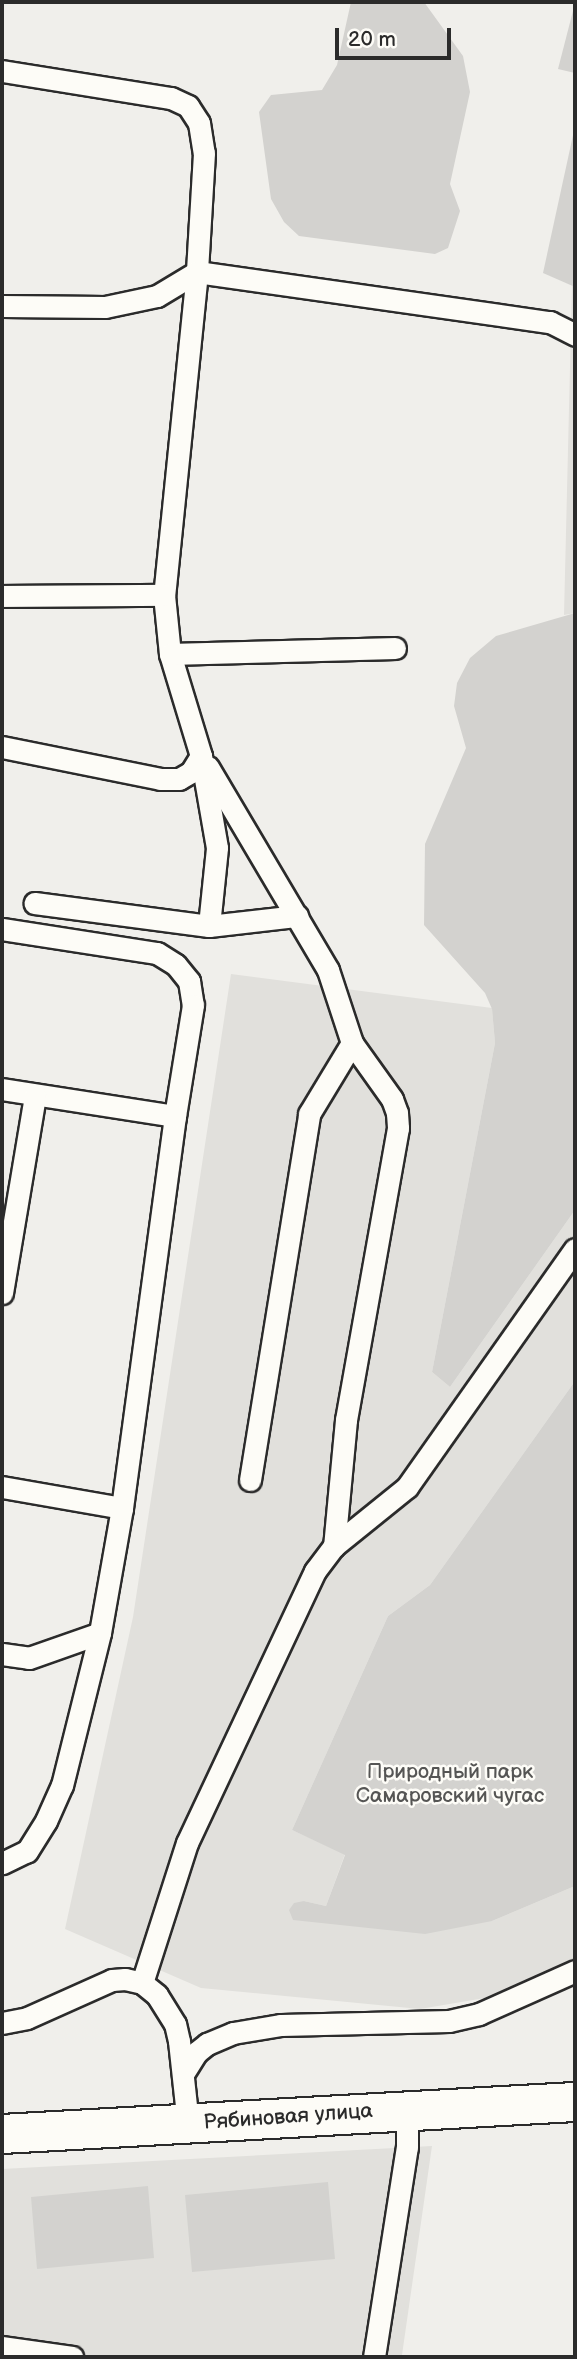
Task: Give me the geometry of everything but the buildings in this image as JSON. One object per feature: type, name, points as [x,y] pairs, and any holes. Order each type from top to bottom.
[{"type":"street","name":"Рябиновая улица","points":[[2,2134],[575,2102]]},
{"type":"lane","points":[[2,71],[171,98],[188,106],[199,123],[204,153],[197,272],[164,595],[170,654],[201,757],[217,848],[209,926]]},
{"type":"lane","points":[[2,306],[105,307],[157,296],[197,272],[550,322],[575,335]]},
{"type":"lane","points":[[2,596],[164,595]]},
{"type":"lane","points":[[170,654],[396,648]]},
{"type":"lane","points":[[2,747],[160,779],[180,779],[191,772],[201,757]]},
{"type":"lane","points":[[201,757],[328,970],[352,1043],[392,1099],[398,1128],[346,1420],[334,1546]]},
{"type":"lane","points":[[35,903],[209,926],[298,916]]},
{"type":"lane","points":[[2,929],[157,953],[176,965],[189,981],[193,1005],[175,1116],[122,1508],[100,1633],[62,1785],[46,1821],[27,1851],[2,1863]]},
{"type":"lane","points":[[250,1480],[309,1114],[352,1043]]},
{"type":"lane","points":[[2,1089],[175,1116]]},
{"type":"lane","points":[[2,1293],[35,1096]]},
{"type":"lane","points":[[142,1983],[187,1843],[315,1571],[334,1546],[407,1487],[575,1249]]},
{"type":"lane","points":[[2,1487],[122,1508]]},
{"type":"lane","points":[[2,1654],[29,1658],[100,1633]]},
{"type":"lane","points":[[183,2074],[197,2052],[207,2044],[233,2034],[281,2025],[449,2021],[479,2014],[575,1971]]},
{"type":"lane","points":[[2,2023],[27,2018],[111,1980],[125,1979],[142,1983],[170,2012],[180,2040],[188,2124]]},
{"type":"lane","points":[[374,2357],[407,2147],[407,2110]]},
{"type":"lane","points":[[2,2347],[72,2357]]},
{"type":"shaded area","points":[[572,285],[575,287],[575,613],[564,615]]},
{"type":"shaded area","points":[[231,974],[492,1008],[495,1043],[432,1372],[450,1387],[575,1210],[575,1381],[430,1585],[388,1616],[292,1830],[345,1854],[326,1906],[304,1901],[289,1910],[492,1921],[575,1886],[575,1967],[521,1992],[420,2009],[201,1988],[65,1929],[133,1617]]},
{"type":"shaded area","points":[[432,2146],[402,2355],[417,2357],[2,2357],[2,2169]]},
{"type":"green space","points":[[351,2],[424,2],[463,56],[470,92],[450,184],[460,211],[448,248],[435,254],[299,236],[284,222],[271,199],[259,112],[271,95],[322,90],[337,65]]},
{"type":"green space","points":[[575,3],[575,73],[558,69]]},
{"type":"green space","points":[[575,126],[575,287],[543,273]]},
{"type":"green space","points":[[575,613],[575,1210],[450,1387],[432,1372],[495,1043],[492,1009],[485,993],[424,925],[425,844],[466,748],[454,706],[457,683],[470,658],[496,636]]},
{"type":"green space","name":"Природный парк Самаровский чугас","points":[[575,1381],[575,1886],[492,1921],[425,1934],[293,1920],[289,1910],[294,1903],[304,1901],[326,1906],[345,1855],[292,1830],[388,1616],[430,1585]]},
{"type":"green space","points":[[328,2182],[335,2259],[192,2272],[185,2195]]},
{"type":"green space","points":[[148,2186],[154,2258],[37,2269],[31,2197]]}]
